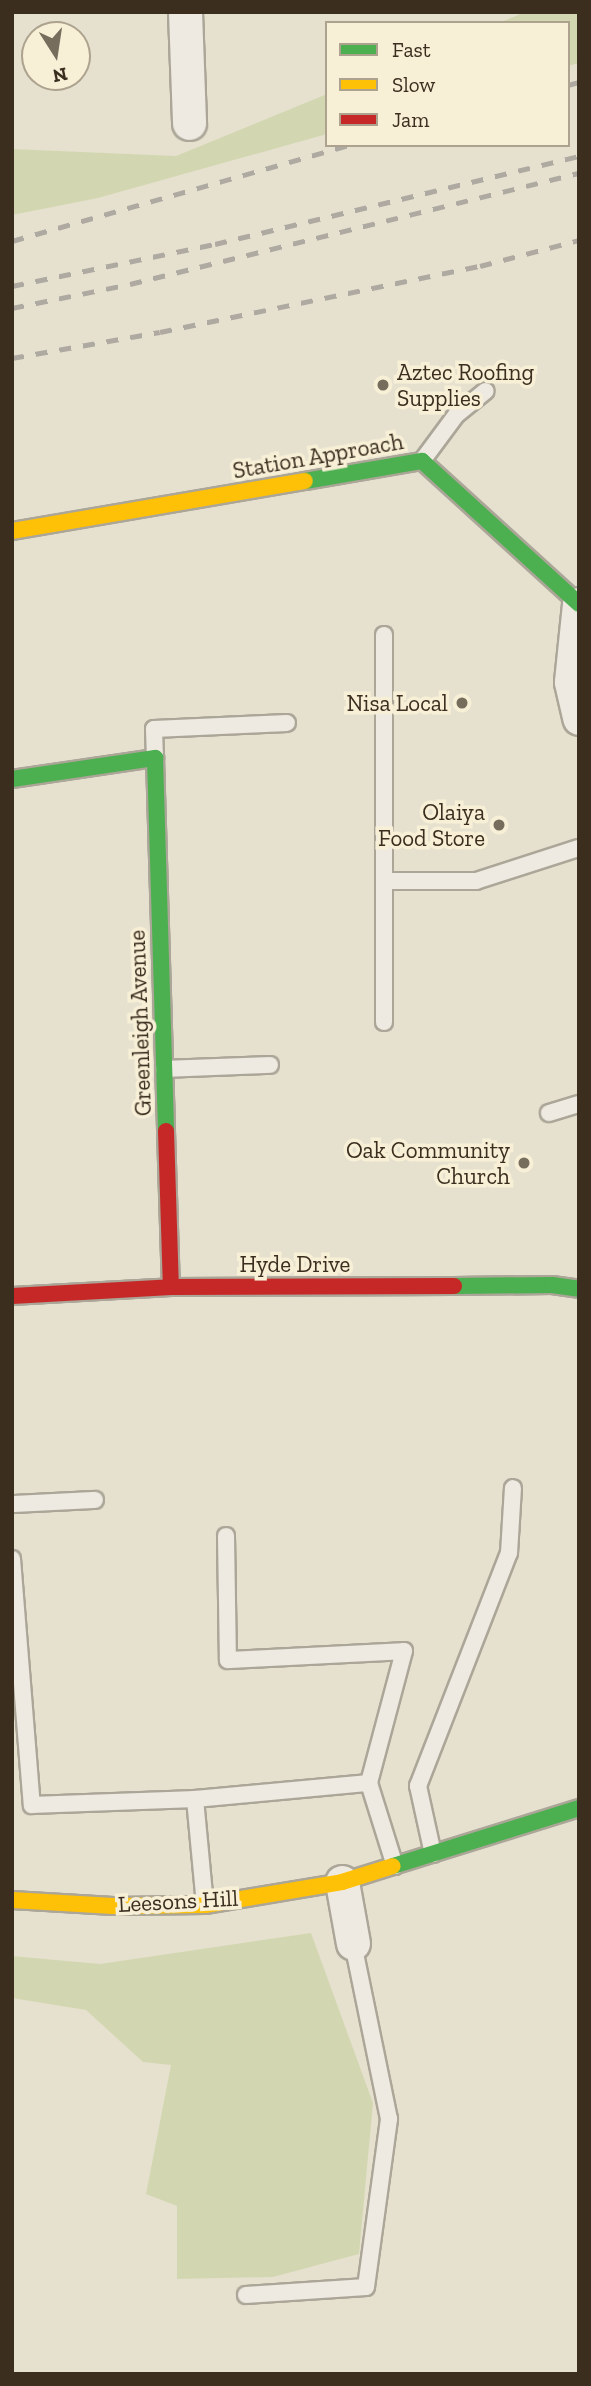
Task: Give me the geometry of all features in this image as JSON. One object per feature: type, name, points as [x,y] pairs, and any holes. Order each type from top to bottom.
[{"type":"street","points":[[185,12],[189,123]]},
{"type":"street","name":"Station Approach","points":[[12,531],[422,461],[579,604]]},
{"type":"street","points":[[579,604],[571,682],[579,719]]},
{"type":"street","points":[[12,779],[155,758]]},
{"type":"street","name":"Greenleigh Avenue","points":[[155,758],[171,1287]]},
{"type":"street","name":"Hyde Drive","points":[[12,1296],[171,1287],[552,1285],[579,1289]]},
{"type":"street","name":"Leesons Hill","points":[[12,1900],[113,1906],[205,1905],[342,1882],[579,1808]]},
{"type":"street","points":[[342,1882],[353,1943]]},
{"type":"lane","points":[[422,461],[456,415],[486,391]]},
{"type":"lane","points":[[384,635],[384,1022]]},
{"type":"lane","points":[[155,758],[154,729],[287,723]]},
{"type":"lane","points":[[384,881],[476,881],[579,848]]},
{"type":"lane","points":[[164,1069],[270,1065]]},
{"type":"lane","points":[[549,1113],[579,1104]]},
{"type":"lane","points":[[433,1854],[418,1786],[509,1553],[513,1488]]},
{"type":"lane","points":[[12,1504],[95,1500]]},
{"type":"lane","points":[[226,1536],[228,1660],[404,1651],[369,1783],[395,1866]]},
{"type":"lane","points":[[12,1559],[32,1805],[195,1798],[369,1783]]},
{"type":"lane","points":[[195,1798],[205,1905]]},
{"type":"lane","points":[[246,2295],[366,2287],[389,2119],[353,1943]]},
{"type":"green space","points":[[525,12],[579,12],[579,63],[570,65],[570,21],[504,21]]},
{"type":"green space","points":[[325,95],[325,135],[98,198],[12,215],[12,149],[176,156]]},
{"type":"green space","points":[[311,1933],[373,2103],[359,2254],[273,2277],[177,2279],[177,2206],[146,2194],[171,2065],[143,2062],[86,2010],[12,1998],[12,1956],[100,1964]]},
{"type":"railway","points":[[570,84],[579,82]]},
{"type":"railway","points":[[12,241],[342,147]]},
{"type":"railway","points":[[12,286],[215,244],[579,156]]},
{"type":"railway","points":[[12,308],[130,284],[579,173]]},
{"type":"railway","points":[[12,358],[160,332],[480,266],[579,240]]},
{"type":"traffic: fast","points":[[305,481],[422,461],[579,604]]},
{"type":"traffic: fast","points":[[12,779],[155,758],[166,1131]]},
{"type":"traffic: fast","points":[[454,1286],[552,1285],[579,1289]]},
{"type":"traffic: fast","points":[[393,1866],[579,1808]]},
{"type":"traffic: slow","points":[[12,531],[305,481]]},
{"type":"traffic: slow","points":[[12,1900],[113,1906],[205,1905],[342,1882],[393,1866]]},
{"type":"traffic: jam","points":[[166,1131],[171,1287]]},
{"type":"traffic: jam","points":[[12,1296],[171,1287],[454,1286]]},
{"type":"place","name":"Aztec Roofing Supplies","points":[[383,385]]},
{"type":"place","name":"Nisa Local","points":[[462,703]]},
{"type":"place","name":"Olaiya Food Store","points":[[499,825]]},
{"type":"place","name":"Oak Community Church","points":[[524,1163]]}]
